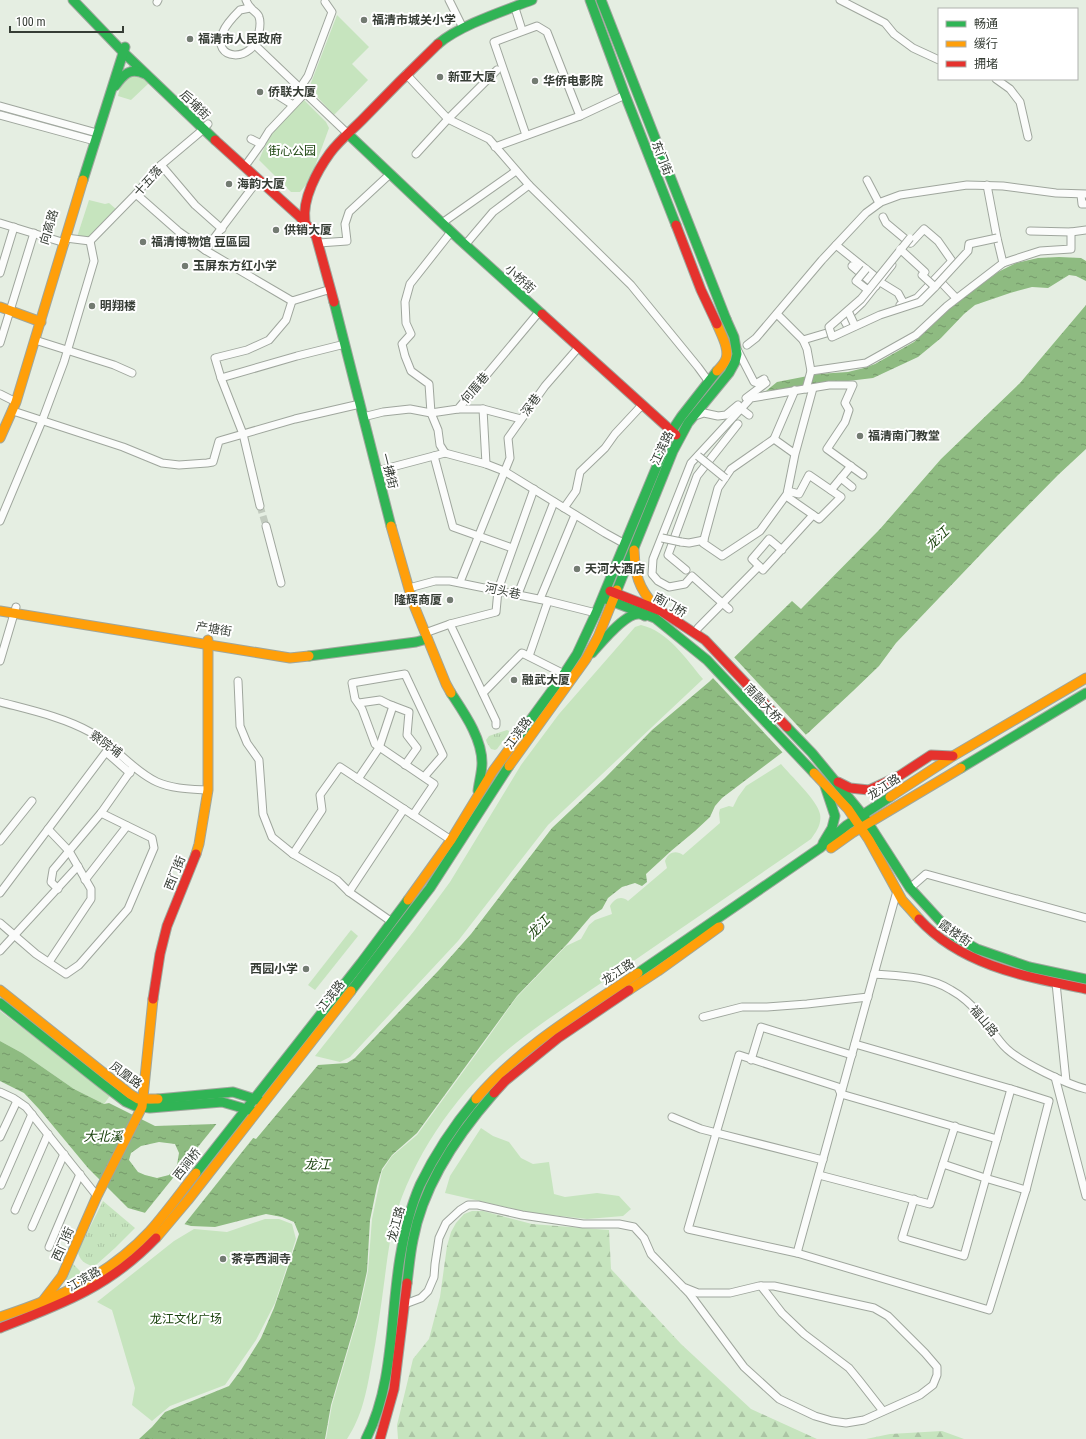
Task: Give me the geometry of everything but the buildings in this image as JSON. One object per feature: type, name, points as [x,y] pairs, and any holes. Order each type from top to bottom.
[{"type":"main road","name":"后埔街","points":[[73,0],[206,127],[258,180],[302,217]]},
{"type":"main road","name":"后埔街","points":[[81,0],[150,78],[295,202],[299,204],[306,201]]},
{"type":"main road","points":[[348,134],[347,143],[336,157],[319,187],[312,212],[308,216],[302,217],[314,180],[330,153],[348,134],[406,74],[444,39],[463,28],[515,8],[530,0]]},
{"type":"main road","name":"东门街","points":[[590,0],[624,95],[701,290],[717,324]]},
{"type":"main road","name":"东门街","points":[[601,0],[726,319]]},
{"type":"main road","name":"向高路","points":[[93,136],[109,95],[122,46]]},
{"type":"main road","name":"向高路","points":[[0,438],[41,322],[93,136],[122,46]]},
{"type":"main road","name":"向高路","points":[[109,95],[122,76],[128,72],[134,70],[150,78]]},
{"type":"main road","name":"小桥街","points":[[348,134],[465,245],[679,438]]},
{"type":"main road","name":"一拂街","points":[[302,217],[319,242],[377,471],[409,588],[426,636],[446,684],[471,725],[481,753],[482,764],[478,794]]},
{"type":"main road","name":"向高路","points":[[0,420],[13,404],[63,241]]},
{"type":"main road","points":[[0,307],[41,322]]},
{"type":"main road","name":"江滨路","points":[[237,1120],[433,868],[493,771],[564,674],[576,654],[604,594],[630,546],[679,438],[693,417],[729,373],[735,362],[737,354],[734,337],[726,319]]},
{"type":"main road","name":"江滨路","points":[[245,1127],[430,888],[498,782],[586,660],[598,637],[614,597],[630,546],[671,432],[726,360],[727,353],[725,344],[717,324]]},
{"type":"main road","points":[[630,546],[639,586],[658,614]]},
{"type":"main road","name":"南门桥","points":[[604,594],[658,614],[705,640],[716,652]]},
{"type":"main road","name":"产塘街","points":[[0,605],[15,610],[208,643],[290,652],[308,651],[414,636],[426,636]]},
{"type":"main road","points":[[0,611],[15,610]]},
{"type":"main road","points":[[586,660],[626,620],[639,614],[658,614]]},
{"type":"main road","name":"南门桥","points":[[658,614],[666,626],[707,660]]},
{"type":"main road","name":"西门街","points":[[41,1304],[62,1276],[99,1193],[142,1106],[153,998],[160,954],[167,926],[199,844],[206,808],[208,790],[208,643]]},
{"type":"main road","name":"南融大桥","points":[[716,652],[812,753],[836,781]]},
{"type":"main road","name":"南融大桥","points":[[707,660],[802,762],[825,784]]},
{"type":"main road","name":"龙江路","points":[[366,1439],[373,1425],[384,1387],[400,1258],[410,1215],[420,1186],[432,1163],[449,1135],[483,1091],[507,1067],[558,1027],[820,848],[847,825],[953,756],[1086,678]]},
{"type":"main road","name":"龙江路","points":[[380,1439],[394,1389],[413,1239],[421,1211],[430,1187],[453,1148],[477,1114],[506,1082],[558,1038],[658,971],[865,826],[1086,693]]},
{"type":"main road","points":[[836,781],[850,788],[869,790],[899,776],[931,755],[953,756]]},
{"type":"main road","points":[[836,781],[865,826]]},
{"type":"main road","points":[[825,784],[860,817]]},
{"type":"main road","points":[[820,848],[832,828],[835,816],[825,784]]},
{"type":"main road","name":"霞楼街","points":[[865,826],[910,888],[954,936],[977,949],[1029,967],[1086,979]]},
{"type":"main road","name":"霞楼街","points":[[865,826],[902,900],[928,929],[946,943],[969,956],[1020,975],[1086,989]]},
{"type":"main road","name":"凤凰路","points":[[0,990],[130,1094],[142,1106]]},
{"type":"main road","name":"凤凰路","points":[[0,1003],[126,1102],[150,1108],[222,1102],[256,1112]]},
{"type":"main road","name":"凤凰路","points":[[142,1106],[152,1100],[225,1092],[233,1092],[264,1102]]},
{"type":"main road","name":"西涧桥","points":[[161,1225],[237,1120]]},
{"type":"main road","name":"西涧桥","points":[[161,1225],[245,1127]]},
{"type":"main road","name":"江滨路","points":[[0,1318],[41,1304],[84,1284],[112,1265],[161,1225]]},
{"type":"main road","name":"江滨路","points":[[0,1328],[89,1292],[128,1264],[155,1239],[161,1225]]},
{"type":"street","points":[[246,0],[250,8],[259,15],[261,26],[258,39],[255,45],[248,52],[239,56],[234,56],[225,52],[221,46],[223,32],[240,10],[250,8]]},
{"type":"street","points":[[449,0],[463,28]]},
{"type":"street","points":[[840,0],[885,23],[894,34],[913,48],[938,60]]},
{"type":"street","points":[[248,162],[269,131],[293,105],[302,91],[332,12],[325,2]]},
{"type":"street","points":[[515,8],[522,30]]},
{"type":"street","points":[[526,135],[494,42],[522,30],[536,26],[547,32],[580,116]]},
{"type":"street","points":[[255,45],[348,134]]},
{"type":"street","points":[[416,154],[448,119],[497,70]]},
{"type":"street","points":[[406,74],[448,119],[488,139],[529,185],[631,285],[709,382]]},
{"type":"street","points":[[997,80],[1010,89],[1020,102],[1028,137]]},
{"type":"street","points":[[274,93],[293,105]]},
{"type":"street","points":[[495,147],[580,116],[624,95]]},
{"type":"street","points":[[0,106],[93,136]]},
{"type":"street","points":[[0,115],[93,136]]},
{"type":"street","name":"十五落","points":[[90,241],[161,166],[206,127]]},
{"type":"street","points":[[251,139],[260,144]]},
{"type":"street","points":[[161,166],[195,205],[222,228]]},
{"type":"street","points":[[442,223],[516,170]]},
{"type":"street","points":[[319,242],[347,242],[345,224],[349,212],[390,174]]},
{"type":"street","points":[[205,250],[258,180]]},
{"type":"street","points":[[867,180],[882,216],[885,215],[910,240]]},
{"type":"street","points":[[465,245],[493,212],[529,185]]},
{"type":"street","points":[[987,185],[1003,263]]},
{"type":"street","points":[[747,344],[756,338],[836,245],[866,213],[878,204],[900,195],[950,187],[987,185],[1084,195],[1082,204],[1086,204]]},
{"type":"street","points":[[136,194],[178,231],[205,250],[292,301],[331,289]]},
{"type":"street","points":[[0,223],[63,241],[90,241],[94,261],[67,351],[42,421],[0,521]]},
{"type":"street","points":[[0,273],[14,227]]},
{"type":"street","points":[[924,229],[938,241],[952,261],[917,298],[879,312],[848,327],[844,320],[862,304],[900,249],[924,229]]},
{"type":"street","points":[[1030,231],[1071,232],[1086,230]]},
{"type":"street","points":[[445,453],[440,445],[438,430],[431,413],[429,384],[411,371],[402,344],[411,334],[406,323],[405,302],[410,284],[452,232]]},
{"type":"street","points":[[811,371],[866,362],[916,335],[956,298],[1003,263],[1040,251],[1070,249],[1071,232]]},
{"type":"street","points":[[0,343],[34,233]]},
{"type":"street","points":[[910,240],[878,282],[829,327],[832,337],[880,315],[920,302],[968,251],[969,244],[997,238]]},
{"type":"street","points":[[836,245],[853,266],[898,293],[904,304]]},
{"type":"street","points":[[900,249],[925,272],[922,275],[935,287]]},
{"type":"street","points":[[853,266],[866,269],[878,282]]},
{"type":"street","points":[[866,269],[856,281],[868,290]]},
{"type":"street","points":[[936,278],[956,298]]},
{"type":"street","points":[[260,506],[243,434],[214,358],[247,350],[269,340],[286,320],[292,301]]},
{"type":"street","points":[[848,311],[855,326]]},
{"type":"street","name":"何厝巷","points":[[363,417],[383,412],[410,409],[431,413],[458,409],[539,312]]},
{"type":"street","points":[[776,314],[803,340],[807,348],[811,371],[810,388],[787,494],[760,531],[722,556],[703,543],[718,488],[731,469],[774,439],[795,390]]},
{"type":"street","points":[[803,340],[830,332]]},
{"type":"street","points":[[35,340],[114,365],[132,373]]},
{"type":"street","points":[[693,417],[704,413],[718,416],[726,415],[765,381],[757,383],[754,382],[735,343]]},
{"type":"street","points":[[221,378],[345,344]]},
{"type":"street","name":"深巷","points":[[460,582],[510,458],[508,438],[545,386],[578,348]]},
{"type":"street","points":[[730,609],[692,576],[685,584],[669,587],[658,581],[652,574],[653,559],[691,463],[740,408],[751,398],[829,385],[853,385],[845,403],[850,410],[845,422],[828,449],[863,475]]},
{"type":"street","points":[[0,394],[13,404],[42,421],[133,450],[162,463],[179,465],[213,462],[219,441],[309,416],[360,404]]},
{"type":"street","points":[[564,508],[576,491],[580,472],[605,448],[615,434],[642,405]]},
{"type":"street","points":[[740,408],[750,415]]},
{"type":"street","points":[[458,409],[483,409],[521,419]]},
{"type":"street","points":[[483,409],[486,464]]},
{"type":"street","points":[[686,570],[668,555],[697,476],[738,424]]},
{"type":"street","points":[[774,439],[795,454]]},
{"type":"street","points":[[377,471],[445,453],[486,464],[504,470],[575,515],[630,546]]},
{"type":"street","points":[[434,456],[453,527],[512,548]]},
{"type":"street","points":[[698,456],[725,478]]},
{"type":"street","points":[[831,490],[851,466]]},
{"type":"street","points":[[809,475],[841,497],[818,519],[787,494],[799,494],[809,475]]},
{"type":"street","points":[[841,478],[852,487]]},
{"type":"street","points":[[426,636],[450,624],[496,612],[498,590],[534,489]]},
{"type":"street","points":[[518,594],[554,502]]},
{"type":"street","points":[[529,656],[544,600],[575,515]]},
{"type":"street","points":[[782,550],[769,539],[752,559],[763,570],[782,550],[813,516]]},
{"type":"street","points":[[266,526],[281,583]]},
{"type":"street","points":[[754,535],[763,547]]},
{"type":"street","points":[[662,538],[689,543],[704,540]]},
{"type":"street","points":[[698,628],[759,566]]},
{"type":"street","name":"河头巷","points":[[409,588],[439,580],[460,582],[596,613]]},
{"type":"street","points":[[0,661],[15,610]]},
{"type":"street","points":[[450,624],[496,721],[496,725]]},
{"type":"street","points":[[483,693],[522,653],[564,674]]},
{"type":"street","points":[[413,815],[434,784],[375,744],[359,703],[355,699],[352,683],[405,674],[443,755],[424,777]]},
{"type":"street","points":[[238,681],[240,726],[247,743],[259,760],[263,814],[272,837],[293,854],[337,880],[349,892],[392,922]]},
{"type":"street","points":[[359,703],[380,700],[409,712],[407,735],[417,748],[405,765]]},
{"type":"street","name":"察院埔","points":[[0,702],[79,726],[110,744],[134,766],[146,775],[163,784],[174,788],[208,790]]},
{"type":"street","points":[[358,779],[379,748],[393,706]]},
{"type":"street","points":[[0,893],[106,752],[130,773]]},
{"type":"street","points":[[58,889],[51,882],[53,870],[101,813],[134,766]]},
{"type":"street","points":[[293,854],[322,810],[320,795],[340,767],[451,840]]},
{"type":"street","points":[[0,841],[32,801]]},
{"type":"street","points":[[349,892],[404,809]]},
{"type":"street","points":[[0,923],[36,954],[66,974],[79,965],[128,909],[154,848],[152,838],[101,813]]},
{"type":"street","points":[[86,880],[127,826]]},
{"type":"street","points":[[48,829],[69,851],[91,890],[91,899],[49,962]]},
{"type":"street","points":[[0,951],[78,866]]},
{"type":"street","points":[[910,888],[926,874],[1086,918]]},
{"type":"street","points":[[797,1253],[897,891]]},
{"type":"street","name":"福山路","points":[[874,974],[910,977],[932,982],[950,989],[964,999],[981,1015],[1007,1049],[1055,1077],[1086,1089]]},
{"type":"street","points":[[1056,983],[1066,1081]]},
{"type":"street","points":[[703,1017],[742,1007],[800,1004],[868,997]]},
{"type":"street","points":[[751,1060],[760,1027],[852,1055]]},
{"type":"street","points":[[841,1094],[838,1087],[739,1055],[688,1229],[797,1253],[989,1310],[1026,1190],[1049,1101],[855,1044]]},
{"type":"street","points":[[1055,1077],[1086,1196]]},
{"type":"street","points":[[914,1199],[902,1238],[964,1256],[1011,1089]]},
{"type":"street","points":[[0,1092],[26,1107],[80,1174],[99,1193]]},
{"type":"street","points":[[841,1094],[997,1139]]},
{"type":"street","points":[[0,1137],[17,1101]]},
{"type":"street","points":[[0,1185],[32,1114]]},
{"type":"street","points":[[672,1117],[701,1128],[823,1160]]},
{"type":"street","points":[[819,1175],[930,1204],[954,1126]]},
{"type":"street","points":[[15,1210],[48,1134]]},
{"type":"street","points":[[32,1227],[64,1154]]},
{"type":"street","points":[[943,1164],[1026,1190]]},
{"type":"street","points":[[49,1247],[80,1174]]},
{"type":"street","points":[[405,1304],[421,1298],[428,1291],[434,1277],[439,1238],[446,1223],[468,1205],[478,1205],[522,1215],[576,1222],[626,1224],[634,1227],[644,1238],[651,1254],[683,1288],[689,1293],[744,1367],[779,1399],[815,1416],[846,1423],[864,1420],[920,1395],[933,1385],[937,1375],[937,1367],[926,1353],[888,1316],[874,1308],[774,1286],[761,1286],[730,1293],[698,1293],[683,1288]]},
{"type":"street","points":[[761,1286],[782,1314],[804,1334],[849,1368],[883,1411]]},
{"type":"green space","points":[[337,15],[369,47],[352,64],[368,80],[334,115],[309,88]]},
{"type":"green space","points":[[132,72],[149,83],[131,100],[118,96],[121,83]]},
{"type":"green space","name":"街心公园","points":[[304,100],[326,122],[329,128],[310,180],[300,192],[291,192],[259,160],[271,132]]},
{"type":"green space","points":[[89,200],[105,204],[109,203],[117,210],[89,239],[77,237]]},
{"type":"green space","points":[[641,625],[651,628],[668,639],[703,679],[548,825],[458,941],[350,1057],[340,1062],[315,1056],[414,931],[450,882],[521,765],[559,714],[635,627]]},
{"type":"green space","points":[[507,730],[509,733],[497,749],[491,749],[486,740],[489,736]]},
{"type":"green space","points":[[781,764],[809,795],[820,814],[818,828],[811,839],[530,1032],[497,1059],[479,1077],[445,1118],[418,1162],[398,1208],[389,1250],[373,1356],[360,1413],[347,1439],[326,1439],[332,1405],[358,1317],[368,1271],[372,1219],[382,1171],[392,1156],[417,1135],[516,998],[566,946],[581,939],[589,925],[595,920],[612,914],[610,906],[614,901],[623,898],[628,901],[667,868],[665,861],[670,854],[675,852],[683,855],[720,823],[720,809],[729,806],[733,807],[746,786]]},
{"type":"green space","points":[[351,930],[358,936],[315,990],[308,985]]},
{"type":"green space","points":[[0,1011],[112,1093],[104,1104],[74,1089],[22,1053],[0,1041]]},
{"type":"green space","points":[[481,1128],[493,1136],[509,1142],[521,1158],[533,1164],[549,1162],[554,1194],[565,1197],[597,1193],[619,1196],[631,1209],[623,1216],[587,1219],[532,1213],[445,1193],[450,1176]]},
{"type":"green space","points":[[103,1201],[135,1228],[115,1248],[93,1266],[83,1261],[79,1257],[78,1251]]},
{"type":"green space","points":[[472,1211],[483,1211],[532,1224],[609,1230],[611,1269],[681,1344],[751,1409],[817,1439],[398,1439],[397,1425],[413,1359],[429,1339],[440,1297],[447,1246],[451,1232],[456,1223],[464,1214]]},
{"type":"green space","name":"龙江文化广场","points":[[265,1219],[279,1219],[292,1224],[296,1239],[275,1303],[256,1340],[225,1385],[170,1406],[152,1421],[132,1405],[135,1388],[112,1310],[97,1302],[174,1241],[194,1229],[227,1232]]},
{"type":"green space","points":[[73,1264],[81,1272],[81,1275],[65,1283],[71,1265]]},
{"type":"green space","points":[[942,1431],[964,1439],[866,1439],[890,1434]]},
{"type":"water","points":[[1038,258],[1081,258],[1086,261],[1086,281],[1076,276],[1069,275],[1048,288],[1032,287],[975,305],[964,314],[941,338],[918,357],[873,378],[766,391],[777,382],[818,374],[848,372],[875,364],[914,342],[951,307],[998,272],[1016,263]]},
{"type":"water","name":"龙江","points":[[1086,305],[1086,449],[1002,532],[896,643],[879,666],[853,691],[808,733],[722,798],[715,806],[710,817],[646,874],[647,882],[642,886],[635,883],[622,887],[608,898],[602,909],[591,916],[568,943],[517,996],[417,1133],[392,1155],[382,1169],[370,1220],[367,1271],[357,1317],[331,1405],[325,1439],[139,1439],[165,1412],[229,1386],[261,1338],[274,1308],[299,1234],[294,1222],[282,1217],[266,1214],[215,1227],[191,1226],[128,1208],[88,1168],[24,1093],[0,1081],[0,1041],[22,1053],[74,1089],[104,1104],[109,1103],[155,1126],[216,1124],[256,1139],[318,1065],[347,1063],[355,1058],[439,970],[471,934],[552,828],[605,778],[652,730],[709,682],[792,601],[801,609],[880,529],[941,459],[1020,383]],"holes":[[[159,1142],[175,1144],[179,1153],[177,1165],[169,1175],[157,1178],[145,1175],[138,1172],[129,1160],[131,1153],[141,1146]]]},
{"type":"pier","points":[[733,656],[807,736],[784,754],[712,677]]},
{"type":"pier","points":[[218,1122],[254,1137],[183,1226],[144,1214]]},
{"type":"tunnel","points":[[260,506],[266,526]]},
{"type":"traffic: fast","points":[[73,0],[123,52],[215,140]]},
{"type":"traffic: fast","points":[[438,44],[447,37],[470,25],[532,0]]},
{"type":"traffic: fast","points":[[590,0],[625,95],[676,225]]},
{"type":"traffic: fast","points":[[601,0],[726,319]]},
{"type":"traffic: fast","points":[[83,180],[125,47]]},
{"type":"traffic: fast","points":[[115,86],[121,78],[128,73],[135,71],[145,74]]},
{"type":"traffic: fast","points":[[348,134],[460,240],[542,314]]},
{"type":"traffic: fast","points":[[334,302],[391,526]]},
{"type":"traffic: fast","points":[[617,590],[673,451],[688,423],[729,373],[735,362],[737,354],[734,337],[726,319]]},
{"type":"traffic: fast","points":[[518,737],[577,654],[596,613],[671,432],[717,371]]},
{"type":"traffic: fast","points":[[606,599],[655,618],[707,660],[814,773]]},
{"type":"traffic: fast","points":[[592,653],[607,636],[627,618],[639,614],[645,616]]},
{"type":"traffic: fast","points":[[309,656],[416,642],[427,639]]},
{"type":"traffic: fast","points":[[451,693],[476,735],[479,744],[482,770],[478,791]]},
{"type":"traffic: fast","points":[[961,768],[1086,693]]},
{"type":"traffic: fast","points":[[787,727],[812,753],[863,815],[910,888],[954,936],[977,949],[1029,967],[1086,979]]},
{"type":"traffic: fast","points":[[351,991],[430,888],[509,766]]},
{"type":"traffic: fast","points":[[823,843],[832,828],[835,816],[825,786]]},
{"type":"traffic: fast","points":[[638,973],[820,848],[847,825],[890,797]]},
{"type":"traffic: fast","points":[[196,1173],[361,963],[408,900]]},
{"type":"traffic: fast","points":[[0,1003],[101,1083],[126,1102],[135,1106],[150,1108],[222,1102],[253,1111]]},
{"type":"traffic: fast","points":[[158,1099],[233,1092],[261,1101]]},
{"type":"traffic: fast","points":[[407,1283],[412,1245],[418,1220],[434,1180],[455,1143],[494,1093]]},
{"type":"traffic: fast","points":[[366,1439],[382,1396],[390,1350],[400,1258],[410,1212],[420,1185],[439,1151],[453,1129],[476,1099]]},
{"type":"traffic: slow","points":[[0,438],[16,402],[83,180]]},
{"type":"traffic: slow","points":[[0,307],[41,322]]},
{"type":"traffic: slow","points":[[717,324],[725,342],[727,352],[725,361],[717,371]]},
{"type":"traffic: slow","points":[[391,526],[413,603],[451,693]]},
{"type":"traffic: slow","points":[[634,550],[638,580],[641,587],[655,606]]},
{"type":"traffic: slow","points":[[509,766],[586,659],[598,637],[617,590]]},
{"type":"traffic: slow","points":[[0,611],[290,658],[309,656]]},
{"type":"traffic: slow","points":[[196,854],[208,790],[208,640]]},
{"type":"traffic: slow","points":[[890,797],[953,756],[1086,678]]},
{"type":"traffic: slow","points":[[408,900],[451,840],[493,771],[518,737]]},
{"type":"traffic: slow","points":[[831,848],[852,833],[961,768]]},
{"type":"traffic: slow","points":[[814,773],[848,809],[869,840],[902,900],[919,919]]},
{"type":"traffic: slow","points":[[629,990],[719,927]]},
{"type":"traffic: slow","points":[[476,1099],[493,1080],[532,1046],[638,973]]},
{"type":"traffic: slow","points":[[0,990],[130,1094],[138,1099],[158,1099]]},
{"type":"traffic: slow","points":[[156,1238],[188,1200],[351,991]]},
{"type":"traffic: slow","points":[[42,1302],[62,1276],[97,1196],[142,1107],[153,999]]},
{"type":"traffic: slow","points":[[0,1317],[62,1294],[81,1284],[117,1261],[150,1231],[196,1173]]},
{"type":"traffic: jam","points":[[305,221],[308,195],[320,168],[330,153],[341,140],[438,44]]},
{"type":"traffic: jam","points":[[215,140],[300,217],[316,236],[334,302]]},
{"type":"traffic: jam","points":[[676,225],[701,290],[717,324]]},
{"type":"traffic: jam","points":[[542,314],[676,435]]},
{"type":"traffic: jam","points":[[610,591],[661,611],[705,640],[787,727]]},
{"type":"traffic: jam","points":[[838,782],[850,788],[869,790],[899,776],[931,755],[953,756]]},
{"type":"traffic: jam","points":[[153,999],[160,954],[167,926],[196,854]]},
{"type":"traffic: jam","points":[[919,919],[936,935],[975,959],[996,967],[1041,980],[1086,989]]},
{"type":"traffic: jam","points":[[494,1093],[505,1081],[558,1038],[629,990]]},
{"type":"traffic: jam","points":[[0,1328],[64,1302],[102,1282],[121,1269],[156,1238]]},
{"type":"traffic: jam","points":[[380,1439],[394,1389],[407,1283]]},
{"type":"place","name":"福清市城关小学","points":[[364,20]]},
{"type":"place","name":"福清市人民政府","points":[[190,39]]},
{"type":"place","name":"新亚大厦","points":[[440,77]]},
{"type":"place","name":"华侨电影院","points":[[535,81]]},
{"type":"place","name":"侨联大厦","points":[[260,92]]},
{"type":"place","name":"海韵大厦","points":[[229,184]]},
{"type":"place","name":"供销大厦","points":[[276,230]]},
{"type":"place","name":"福清博物馆 豆區园","points":[[143,242]]},
{"type":"place","name":"玉屏东方红小学","points":[[185,266]]},
{"type":"place","name":"明翔楼","points":[[92,306]]},
{"type":"place","name":"福清南门教堂","points":[[860,436]]},
{"type":"place","name":"天河大酒店","points":[[577,569]]},
{"type":"place","name":"隆辉商厦","points":[[450,600]]},
{"type":"place","name":"融武大厦","points":[[514,680]]},
{"type":"place","name":"西园小学","points":[[306,969]]},
{"type":"place","name":"茶亭西涧寺","points":[[223,1259]]},
{"type":"water label","name":"大北溪","points":[[103,1136]]}]
